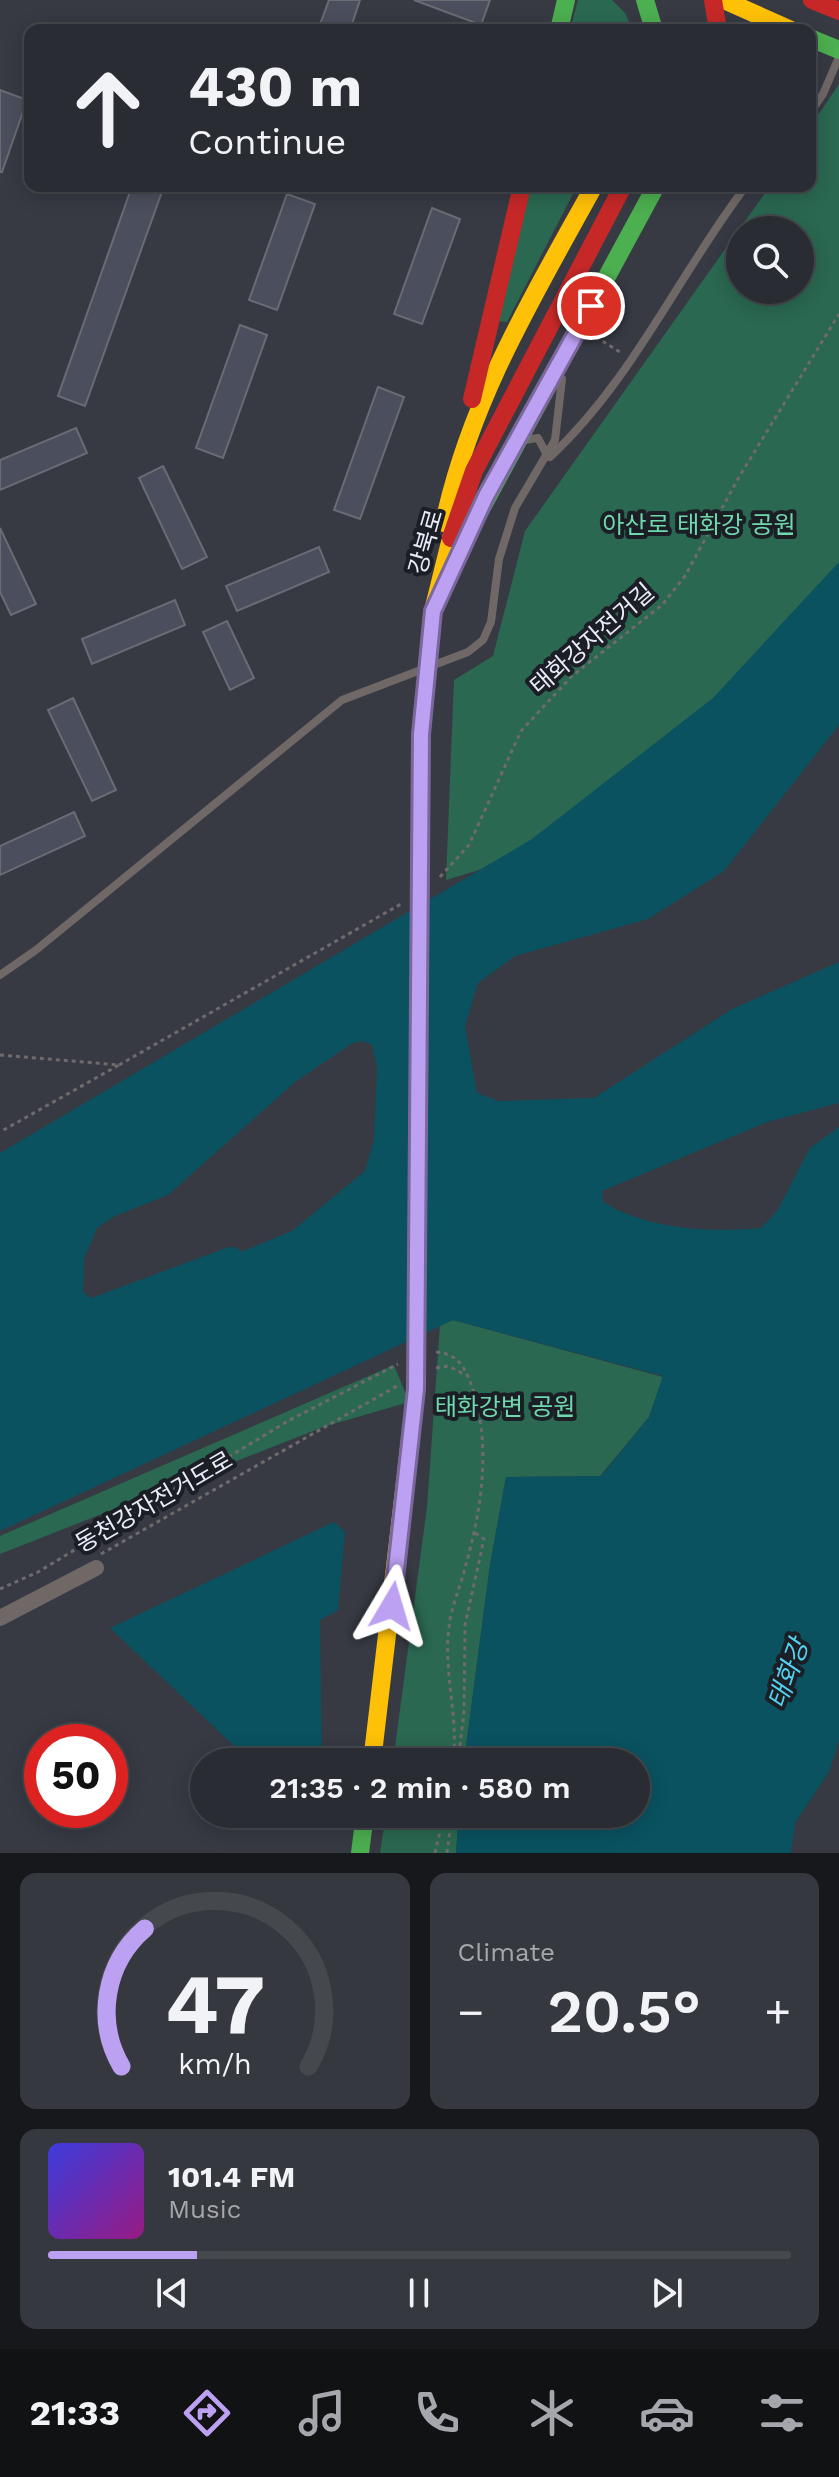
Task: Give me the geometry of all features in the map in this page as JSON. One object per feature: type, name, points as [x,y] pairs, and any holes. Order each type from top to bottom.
[{"type":"main road","points":[[560,24],[566,0]]},
{"type":"main road","points":[[645,0],[652,24]]},
{"type":"main road","points":[[713,0],[717,24]]},
{"type":"main road","points":[[724,0],[778,24]]},
{"type":"main road","points":[[816,41],[839,50]]},
{"type":"main road","points":[[433,611],[445,515],[521,192]]},
{"type":"main road","points":[[459,458],[486,389],[591,192]]},
{"type":"main road","name":"강북로","points":[[374,1748],[416,1389],[421,734],[427,646],[454,528],[474,471],[620,192]]},
{"type":"main road","points":[[433,611],[468,531],[510,450],[653,192]]},
{"type":"main road","points":[[360,1853],[363,1828]]},
{"type":"street","points":[[0,1618],[92,1564]]},
{"type":"lane","points":[[816,104],[839,57]]},
{"type":"lane","points":[[0,975],[36,950],[342,700],[468,652],[483,640],[491,622],[507,528],[515,508],[547,460],[577,430],[619,374],[742,192]]},
{"type":"lane","points":[[547,460],[555,440],[560,382],[578,329]]},
{"type":"lane","points":[[510,450],[524,440],[538,438],[546,449],[547,460]]},
{"type":"path","name":"태화강자전거길","points":[[438,878],[449,870],[469,845],[521,731],[572,676],[642,624],[685,576],[739,477],[839,314]]},
{"type":"path","points":[[0,1132],[406,900]]},
{"type":"path","points":[[0,1055],[119,1065]]},
{"type":"path","points":[[430,1353],[462,1363],[469,1377],[482,1431],[482,1481],[475,1533],[449,1624],[447,1647],[455,1714],[455,1748]]},
{"type":"path","points":[[0,1589],[38,1572],[288,1421],[406,1361]]},
{"type":"path","name":"동천강자전거도로","points":[[92,1564],[323,1427]]},
{"type":"path","points":[[458,1748],[464,1712],[465,1625],[484,1539],[475,1533]]},
{"type":"path","points":[[435,1853],[441,1828]]},
{"type":"path","points":[[447,1853],[450,1828]]},
{"type":"green space","points":[[578,0],[612,0],[625,13],[630,24],[572,24]]},
{"type":"green space","name":"아산로 태화강 공원","points":[[839,84],[839,579],[739,689],[535,853],[446,880],[454,680],[493,656],[525,531],[726,248],[726,304],[814,304],[814,216],[749,216],[766,192],[816,192],[816,118]]},
{"type":"green space","points":[[530,192],[574,192],[507,322],[498,321]]},
{"type":"green space","name":"태화강변 공원","points":[[453,1320],[663,1377],[649,1417],[600,1476],[506,1477],[490,1565],[466,1748],[395,1748],[427,1507],[440,1325]]},
{"type":"green space","points":[[394,1365],[409,1402],[323,1427],[0,1554],[0,1536]]},
{"type":"green space","points":[[384,1828],[458,1828],[456,1853],[380,1853]]},
{"type":"water","name":"태화강","points":[[839,562],[839,725],[724,871],[648,919],[515,956],[478,983],[465,1026],[477,1093],[498,1101],[594,1098],[732,1009],[839,962],[839,1103],[767,1122],[602,1191],[603,1202],[620,1211],[659,1223],[700,1229],[761,1228],[777,1211],[810,1148],[839,1127],[839,1741],[829,1772],[795,1823],[791,1853],[456,1853],[458,1828],[650,1828],[650,1748],[466,1748],[490,1565],[506,1477],[601,1476],[649,1417],[663,1376],[453,1320],[0,1531],[0,1153],[532,839],[713,698]],"holes":[[[362,1041],[372,1045],[377,1068],[374,1140],[365,1171],[292,1231],[202,1268],[181,1291],[135,1310],[101,1305],[83,1292],[84,1259],[97,1228],[115,1216],[168,1195],[295,1082],[351,1044]]]},
{"type":"water","points":[[334,1522],[345,1532],[338,1610],[320,1620],[322,1748],[236,1748],[110,1628]]},
{"type":"building","points":[[329,0],[360,0],[352,24],[320,24]]},
{"type":"building","points":[[414,0],[490,0],[481,24]]},
{"type":"building","points":[[0,90],[24,99],[24,109],[0,172]]},
{"type":"building","points":[[130,192],[162,192],[85,406],[58,396]]},
{"type":"building","points":[[287,194],[315,204],[277,310],[249,300]]},
{"type":"building","points":[[432,208],[460,219],[422,324],[394,314]]},
{"type":"building","points":[[240,325],[267,335],[223,458],[196,448]]},
{"type":"building","points":[[378,387],[404,397],[360,519],[334,510]]},
{"type":"building","points":[[76,428],[87,453],[0,490],[0,460]]},
{"type":"building","points":[[163,466],[207,557],[182,569],[139,478]]},
{"type":"building","points":[[0,528],[36,604],[11,615],[0,592]]},
{"type":"building","points":[[319,547],[329,572],[237,611],[226,586]]},
{"type":"building","points":[[175,600],[185,625],[92,664],[82,639]]},
{"type":"building","points":[[227,621],[254,678],[230,690],[203,632]]},
{"type":"building","points":[[73,698],[116,790],[92,801],[48,710]]},
{"type":"building","points":[[74,812],[85,836],[0,875],[0,846]]},
{"type":"waterway","points":[[75,1319],[231,1261]]},
{"type":"traffic: fast","points":[[560,24],[566,0]]},
{"type":"traffic: fast","points":[[645,0],[652,24]]},
{"type":"traffic: fast","points":[[816,40],[839,50]]},
{"type":"traffic: fast","points":[[460,548],[653,192]]},
{"type":"traffic: fast","points":[[360,1853],[363,1828]]},
{"type":"traffic: slow","points":[[724,0],[778,24]]},
{"type":"traffic: slow","points":[[444,523],[455,478],[487,391],[527,308],[591,192]]},
{"type":"traffic: slow","points":[[420,872],[421,734],[433,611],[451,538]]},
{"type":"traffic: slow","points":[[374,1748],[416,1389],[416,1337]]},
{"type":"traffic: jam","points":[[713,0],[717,24]]},
{"type":"traffic: jam","points":[[812,0],[839,11]]},
{"type":"traffic: jam","points":[[472,399],[521,192]]},
{"type":"traffic: jam","points":[[451,538],[474,471],[620,192]]},
{"type":"traffic: jam","points":[[416,1337],[420,872]]},
{"type":"route","points":[[392,1606],[412,1450],[416,1389],[421,734],[427,646],[433,611],[468,531],[591,306]]}]
